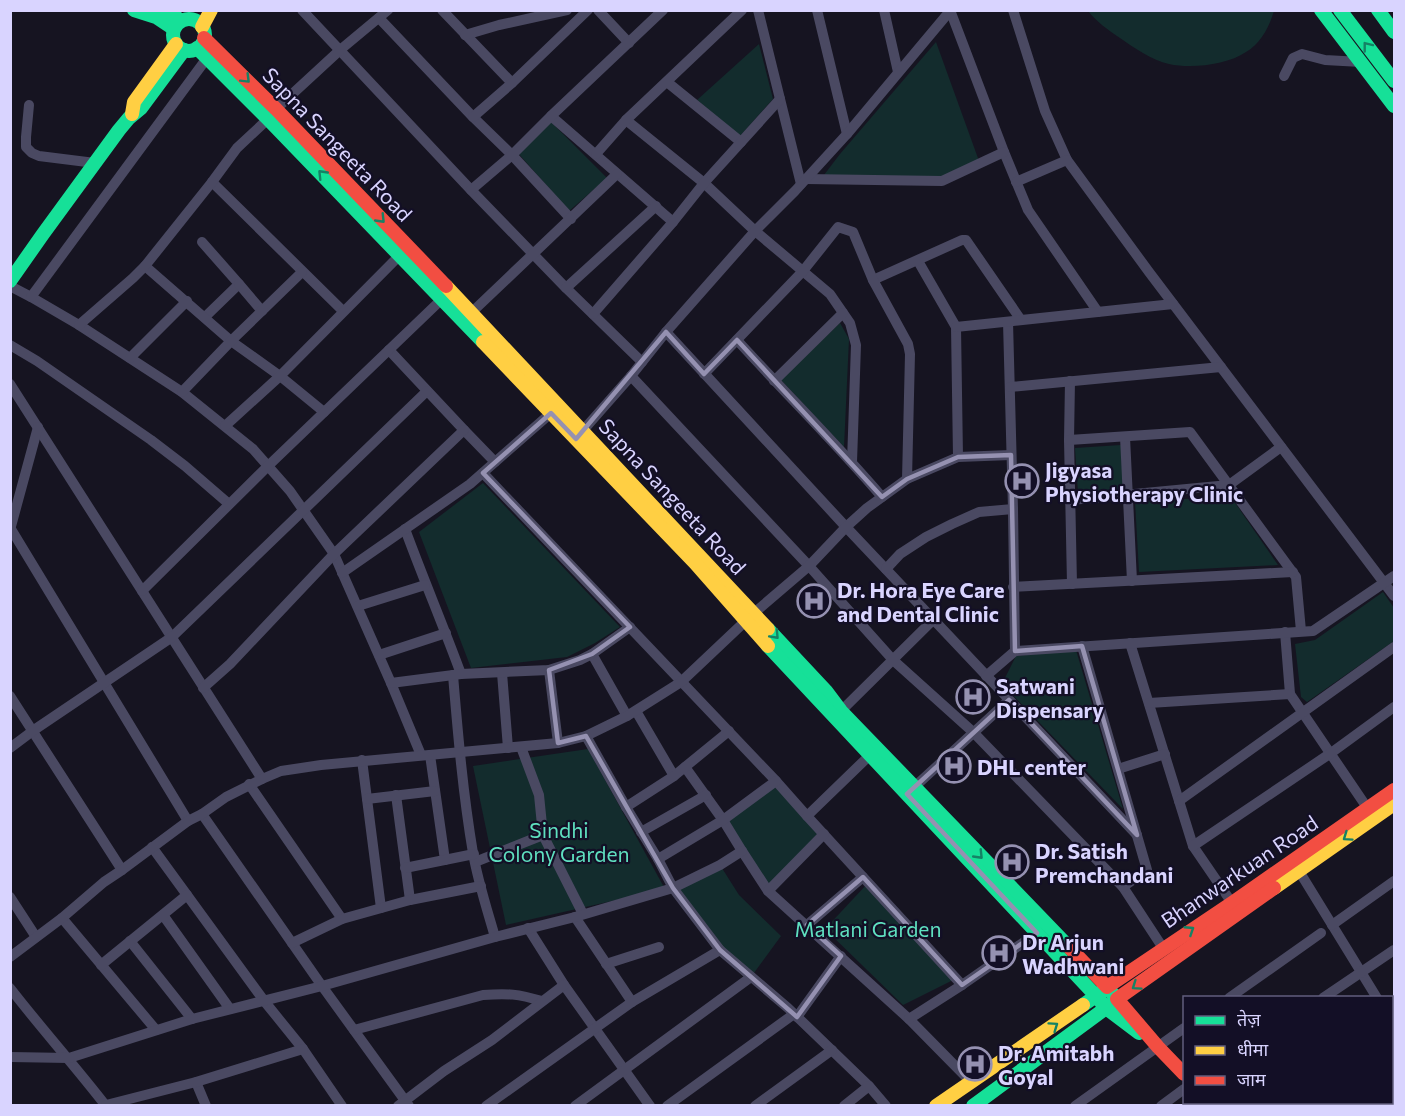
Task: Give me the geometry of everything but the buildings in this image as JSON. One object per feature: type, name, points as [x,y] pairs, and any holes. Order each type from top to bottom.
[{"type":"main road","points":[[134,10],[156,17],[191,34]]},
{"type":"main road","points":[[167,10],[191,34]]},
{"type":"main road","points":[[10,281],[132,114],[141,108],[191,34],[211,10]]},
{"type":"main road","points":[[1321,10],[1395,106]]},
{"type":"main road","points":[[1340,10],[1395,81]]},
{"type":"main road","points":[[1378,10],[1395,32]]},
{"type":"main road","name":"Sapna Sangeeta Road","points":[[191,34],[471,313],[695,563],[826,691],[911,791],[1106,1008],[1158,1047]]},
{"type":"main road","name":"Sapna Sangeeta Road","points":[[191,34],[272,114],[400,255],[551,413],[579,435]]},
{"type":"main road","name":"Sapna Sangeeta Road","points":[[749,617],[870,755],[911,791],[1107,987],[1158,1047]]},
{"type":"main road","name":"Bhanwarkuan Road","points":[[936,1106],[1395,789]]},
{"type":"main road","name":"Bhanwarkuan Road","points":[[973,1106],[1117,999],[1395,804]]},
{"type":"main road","points":[[1158,1047],[1183,1072]]},
{"type":"street","points":[[302,10],[471,190],[642,362]]},
{"type":"street","points":[[442,10],[512,83]]},
{"type":"street","points":[[465,35],[567,10]]},
{"type":"street","points":[[473,117],[588,10]]},
{"type":"street","points":[[598,10],[629,43]]},
{"type":"street","points":[[471,190],[512,155],[663,10]]},
{"type":"street","points":[[596,154],[627,120],[742,10]]},
{"type":"street","points":[[758,10],[804,182]]},
{"type":"street","points":[[817,10],[847,134]]},
{"type":"street","points":[[884,10],[898,72]]},
{"type":"street","points":[[1013,10],[1045,111],[1067,160],[1395,597]]},
{"type":"street","points":[[579,435],[755,231],[804,182],[847,134],[950,11],[1028,210],[1098,312]]},
{"type":"street","points":[[79,326],[145,266],[237,148],[340,50],[384,14],[473,117],[571,219]]},
{"type":"street","points":[[32,297],[191,34]]},
{"type":"street","points":[[1284,76],[1293,58],[1302,54],[1325,60],[1361,62]]},
{"type":"street","points":[[666,82],[741,142]]},
{"type":"street","points":[[593,314],[704,183],[780,99]]},
{"type":"street","points":[[29,105],[26,147],[32,153],[39,156],[95,163]]},
{"type":"street","points":[[551,116],[673,222]]},
{"type":"street","points":[[627,120],[704,183],[755,231],[830,294],[850,323],[856,345],[852,462]]},
{"type":"street","points":[[804,182],[942,181],[1004,152]]},
{"type":"street","points":[[1016,182],[1067,160]]},
{"type":"street","points":[[471,313],[617,174]]},
{"type":"street","points":[[212,182],[343,311]]},
{"type":"street","points":[[566,288],[656,206]]},
{"type":"street","points":[[704,374],[803,271],[838,227],[853,232],[873,279],[908,344],[910,354],[907,479]]},
{"type":"street","points":[[873,279],[966,240],[1021,320]]},
{"type":"street","points":[[202,242],[262,311]]},
{"type":"street","points":[[225,426],[280,376],[400,255]]},
{"type":"street","points":[[918,261],[956,327],[958,457]]},
{"type":"street","points":[[145,266],[231,341],[280,376],[324,412]]},
{"type":"street","points":[[182,392],[302,272]]},
{"type":"street","points":[[205,317],[239,284]]},
{"type":"street","points":[[10,286],[32,297],[182,392],[253,449],[290,490],[334,554],[425,755],[435,791],[445,860]]},
{"type":"street","points":[[142,591],[442,299]]},
{"type":"street","points":[[130,358],[187,301]]},
{"type":"street","points":[[956,327],[1173,304]]},
{"type":"street","points":[[774,381],[843,313]]},
{"type":"street","points":[[1008,322],[1015,651]]},
{"type":"street","points":[[666,332],[886,570],[1137,835]]},
{"type":"street","points":[[737,340],[882,497]]},
{"type":"street","points":[[10,345],[37,361],[151,440],[229,504]]},
{"type":"street","points":[[389,350],[495,462]]},
{"type":"street","points":[[1010,387],[1221,367]]},
{"type":"street","points":[[631,376],[809,566],[893,660],[973,732],[1123,887],[1163,948]]},
{"type":"street","points":[[1070,381],[1072,584]]},
{"type":"street","points":[[10,384],[262,779]]},
{"type":"street","points":[[10,748],[171,637],[427,391]]},
{"type":"street","points":[[342,573],[470,484],[551,413]]},
{"type":"street","points":[[38,428],[11,530],[188,821]]},
{"type":"street","points":[[204,688],[230,664],[334,554],[464,430]]},
{"type":"street","points":[[1069,440],[1190,432],[1296,577],[1301,631]]},
{"type":"street","points":[[1125,437],[1132,581]]},
{"type":"street","points":[[1071,500],[1229,485],[1281,447]]},
{"type":"street","points":[[10,957],[62,918],[104,882],[188,821],[249,784],[281,771],[362,760],[558,743],[586,736],[632,714],[681,682],[749,617],[809,566],[867,507],[907,479],[958,457],[1011,455]]},
{"type":"street","points":[[483,473],[776,780],[962,985]]},
{"type":"street","points":[[886,570],[900,554],[952,524],[978,512],[1013,509]]},
{"type":"street","points":[[405,529],[425,585],[446,633],[457,674],[459,751],[474,858],[495,937]]},
{"type":"street","points":[[1013,587],[1293,572]]},
{"type":"street","points":[[986,676],[1015,651],[1313,631],[1395,576]]},
{"type":"street","points":[[358,606],[425,585]]},
{"type":"street","points":[[841,711],[933,620]]},
{"type":"street","points":[[392,683],[457,674],[549,670],[592,654],[630,627]]},
{"type":"street","points":[[1285,632],[1290,694],[1368,809]]},
{"type":"street","points":[[379,655],[446,633]]},
{"type":"street","points":[[1130,643],[1193,846],[1232,903]]},
{"type":"street","points":[[1082,646],[1148,870],[1123,887]]},
{"type":"street","points":[[1179,801],[1395,647]]},
{"type":"street","points":[[592,654],[674,776]]},
{"type":"street","points":[[549,670],[558,743]]},
{"type":"street","points":[[502,673],[508,748]]},
{"type":"street","points":[[1149,702],[1290,694]]},
{"type":"street","points":[[10,696],[122,870]]},
{"type":"street","points":[[911,791],[1009,700]]},
{"type":"street","points":[[1193,846],[1395,707]]},
{"type":"street","points":[[626,807],[674,776],[729,731]]},
{"type":"street","points":[[586,736],[673,888],[720,950],[796,1016],[869,1086],[886,1106]]},
{"type":"street","points":[[521,747],[539,795],[543,835],[579,915],[606,964],[632,1002]]},
{"type":"street","points":[[1118,769],[1165,754]]},
{"type":"street","points":[[807,816],[870,755]]},
{"type":"street","points":[[362,760],[381,908]]},
{"type":"street","points":[[685,767],[723,820],[768,891],[909,1019],[971,1082]]},
{"type":"street","points":[[658,859],[723,820],[776,780]]},
{"type":"street","points":[[249,784],[342,919]]},
{"type":"street","points":[[367,799],[435,791]]},
{"type":"street","points":[[396,795],[410,900]]},
{"type":"street","points":[[641,832],[706,795]]},
{"type":"street","points":[[202,814],[404,1104],[444,1071],[492,1040],[564,985]]},
{"type":"street","points":[[768,891],[824,834]]},
{"type":"street","points":[[405,868],[445,860],[474,858],[543,835]]},
{"type":"street","points":[[152,847],[265,1002],[303,1049],[342,1106]]},
{"type":"street","points":[[10,1057],[69,1059],[192,1019],[265,1002],[673,888],[720,865],[741,851]]},
{"type":"street","points":[[1299,871],[1376,996]]},
{"type":"street","points":[[807,925],[863,877]]},
{"type":"street","points":[[1332,925],[1395,880]]},
{"type":"street","points":[[292,943],[342,919],[410,900],[481,886]]},
{"type":"street","points":[[101,965],[187,895]]},
{"type":"street","points":[[10,897],[36,937]]},
{"type":"street","points":[[163,915],[230,1009]]},
{"type":"street","points":[[62,918],[156,1030]]},
{"type":"street","points":[[528,928],[564,985],[650,1106]]},
{"type":"street","points":[[909,1019],[1037,933]]},
{"type":"street","points":[[1232,996],[1321,933]]},
{"type":"street","points":[[130,942],[192,1019]]},
{"type":"street","points":[[606,964],[658,947]]},
{"type":"street","points":[[486,1106],[632,1002],[720,950]]},
{"type":"street","points":[[1326,996],[1395,950]]},
{"type":"street","points":[[667,1106],[796,1016],[841,956]]},
{"type":"street","points":[[575,1106],[751,977]]},
{"type":"street","points":[[10,988],[106,1105],[196,1082],[303,1049]]},
{"type":"street","points":[[354,1030],[483,995],[519,994],[542,1001]]},
{"type":"street","points":[[1075,1106],[1183,1029]]},
{"type":"street","points":[[755,1106],[832,1050]]},
{"type":"street","points":[[196,1082],[206,1106]]},
{"type":"street","points":[[844,1106],[869,1086]]},
{"type":"street","points":[[1161,1106],[1183,1090]]},
{"type":"highlighted area","points":[[666,332],[704,374],[737,340],[882,497],[907,479],[958,457],[1011,455],[1015,651],[1082,646],[1137,835],[1009,700],[907,794],[1037,933],[962,985],[863,877],[807,925],[841,956],[797,1017],[720,950],[673,888],[586,736],[558,743],[549,670],[592,654],[630,627],[483,473],[551,413],[576,439]]},
{"type":"green space","points":[[1088,11],[1274,11],[1264,34],[1246,52],[1219,63],[1188,66],[1169,64],[1143,53],[1107,29]]},
{"type":"green space","points":[[936,42],[979,161],[943,179],[824,175],[840,154]]},
{"type":"green space","points":[[759,44],[773,99],[740,136],[697,100]]},
{"type":"green space","points":[[550,121],[607,178],[569,211],[518,153]]},
{"type":"green space","points":[[840,323],[849,339],[844,447],[781,380]]},
{"type":"green space","points":[[1121,445],[1123,490],[1078,493],[1075,448]]},
{"type":"green space","points":[[483,483],[620,627],[567,657],[471,668],[419,532]]},
{"type":"green space","points":[[1231,497],[1278,565],[1139,572],[1135,501]]},
{"type":"green space","points":[[1383,592],[1394,608],[1394,641],[1307,702],[1301,697],[1295,644],[1315,640]]},
{"type":"green space","points":[[1076,650],[1123,809],[1002,684],[1016,656]]},
{"type":"green space","name":"Sindhi Colony Garden","points":[[588,749],[665,889],[506,925],[473,766]]},
{"type":"green space","points":[[776,781],[824,834],[768,891],[723,820]]},
{"type":"green space","points":[[720,865],[739,895],[781,936],[751,977],[720,950],[673,888]]},
{"type":"green space","name":"Matlani Garden","points":[[869,882],[955,979],[903,1005],[825,929]]},
{"type":"traffic: fast","points":[[134,10],[156,17],[174,29]]},
{"type":"traffic: fast","points":[[167,10],[181,21]]},
{"type":"traffic: fast","points":[[1321,10],[1394,106]]},
{"type":"traffic: fast","points":[[1340,10],[1394,81]]},
{"type":"traffic: fast","points":[[1378,10],[1394,32]]},
{"type":"traffic: fast","points":[[189,19],[200,24],[205,35],[200,46],[189,51],[178,46],[173,35],[178,24],[189,19]]},
{"type":"traffic: fast","points":[[197,48],[483,342]]},
{"type":"traffic: fast","points":[[10,281],[119,130],[141,108],[184,50]]},
{"type":"traffic: fast","points":[[768,629],[826,691],[841,711],[1070,948]]},
{"type":"traffic: fast","points":[[768,646],[1096,996],[1083,1005]]},
{"type":"traffic: fast","points":[[973,1106],[1106,1008],[1117,999],[1107,987],[1096,996],[1106,1008],[1139,1033]]},
{"type":"traffic: slow","points":[[202,27],[211,10]]},
{"type":"traffic: slow","points":[[132,114],[134,102],[176,44]]},
{"type":"traffic: slow","points":[[446,286],[768,629]]},
{"type":"traffic: slow","points":[[483,342],[695,563],[768,646]]},
{"type":"traffic: slow","points":[[1274,888],[1394,804]]},
{"type":"traffic: slow","points":[[936,1106],[1083,1005]]},
{"type":"traffic: jam","points":[[204,38],[276,109],[446,286]]},
{"type":"traffic: jam","points":[[1070,948],[1107,987],[1394,790]]},
{"type":"traffic: jam","points":[[1183,1073],[1117,999],[1274,888]]},
{"type":"place","name":"Jigyasa Physiotherapy Clinic","points":[[1022,481]]},
{"type":"place","name":"Dr. Hora Eye Care and Dental Clinic","points":[[814,601]]},
{"type":"place","name":"Satwani Dispensary","points":[[973,697]]},
{"type":"place","name":"DHL center","points":[[954,766]]},
{"type":"place","name":"Dr. Satish Premchandani","points":[[1012,862]]},
{"type":"place","name":"Dr Arjun Wadhwani","points":[[999,953]]},
{"type":"place","name":"Dr. Amitabh Goyal","points":[[975,1064]]}]
